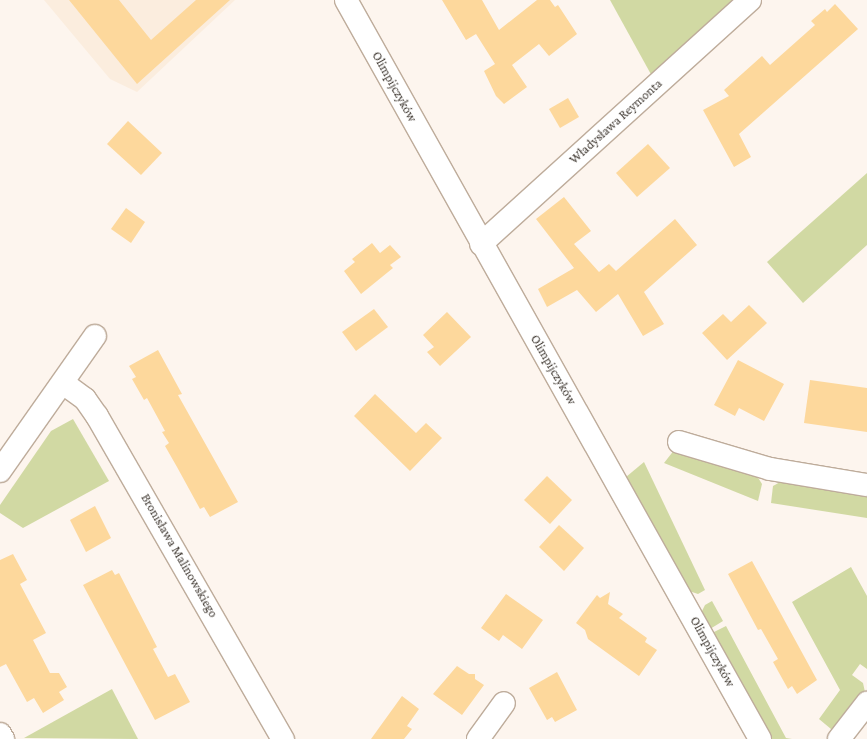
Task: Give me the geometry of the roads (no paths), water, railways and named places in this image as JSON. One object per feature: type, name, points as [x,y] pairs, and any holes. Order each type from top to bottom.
[{"type":"street","name":"Olimpijczyków","points":[[346,0],[481,244],[760,739]]},
{"type":"street","name":"Władysława Reymonta","points":[[481,244],[750,0]]},
{"type":"street","points":[[0,471],[95,336]]},
{"type":"street","name":"Bronisława Malinowskiego","points":[[62,383],[84,399],[97,416],[283,739]]},
{"type":"street","points":[[680,442],[770,469],[867,485]]},
{"type":"street","points":[[478,739],[504,703]]},
{"type":"street","points":[[839,739],[867,703]]},
{"type":"street","points":[[0,734],[3,739]]}]
